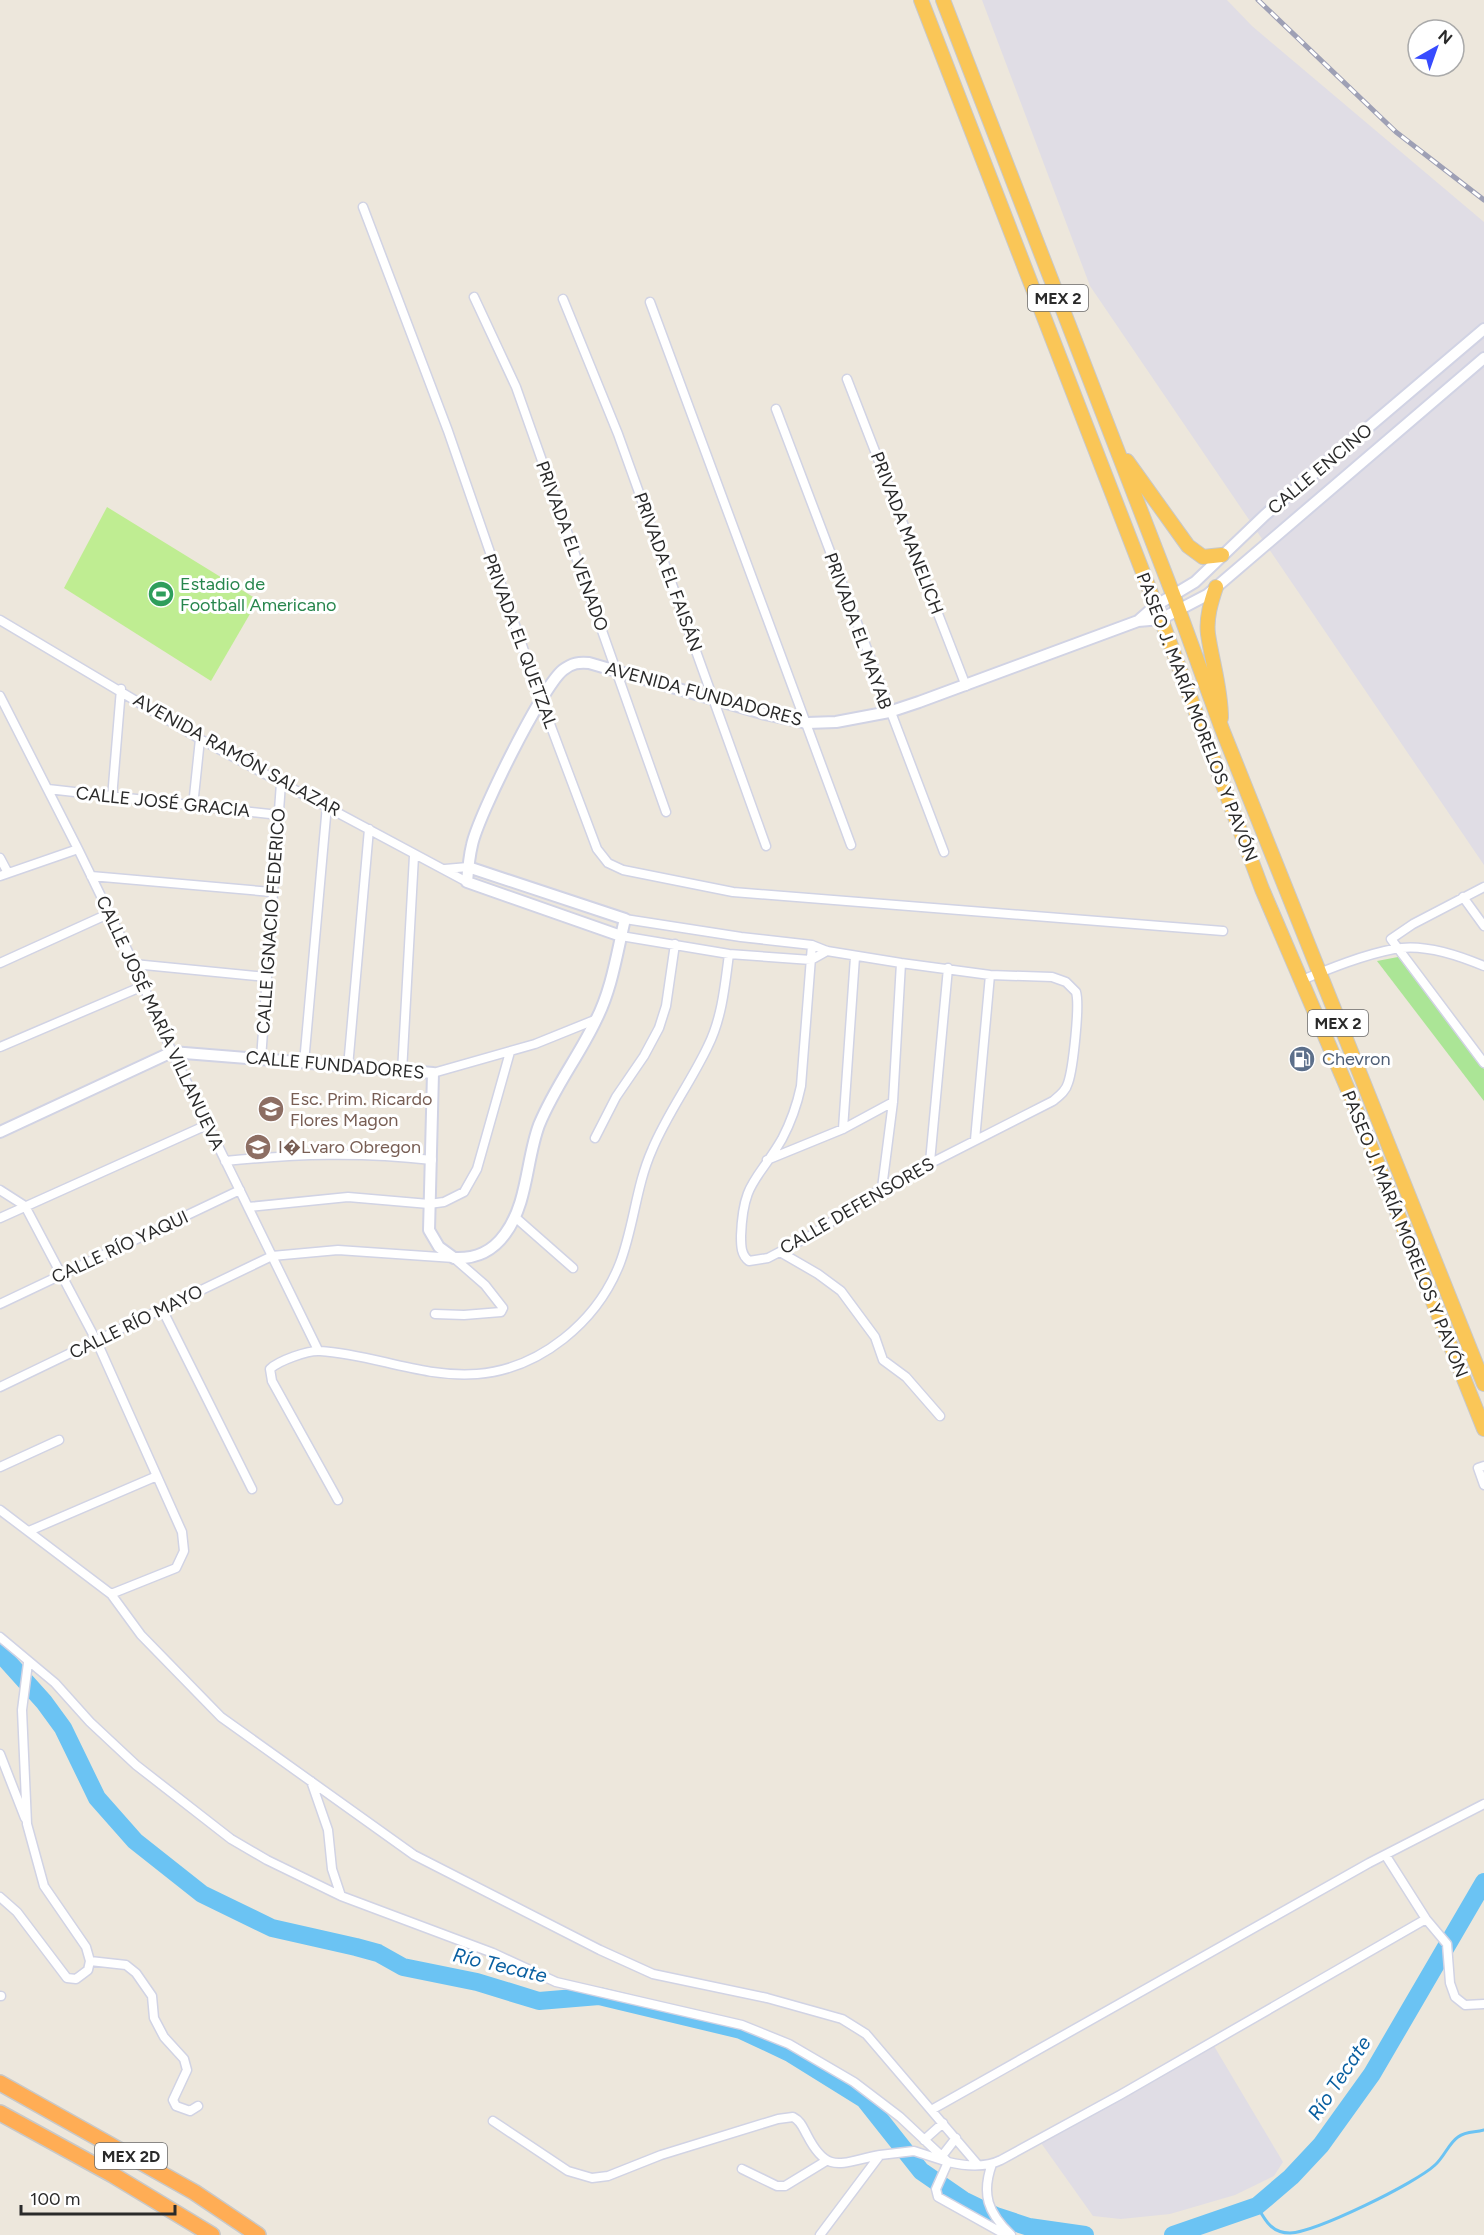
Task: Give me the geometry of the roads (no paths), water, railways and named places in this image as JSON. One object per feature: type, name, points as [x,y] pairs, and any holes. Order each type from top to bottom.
[{"type":"highway","name":"PASEO J. MARÍA MORELOS Y PAVÓN","points":[[921,0],[1158,612],[1262,889],[1302,980],[1484,1429]]},
{"type":"highway","name":"PASEO J. MARÍA MORELOS Y PAVÓN","points":[[943,0],[1174,597],[1221,729],[1484,1384]]},
{"type":"highway","points":[[1115,444],[1188,546],[1203,557],[1222,555]]},
{"type":"highway","points":[[1216,587],[1208,619],[1208,633],[1221,701],[1221,729]]},
{"type":"highway","name":"MEX 2D","points":[[0,2083],[194,2192],[258,2235]]},
{"type":"highway","name":"MEX 2D","points":[[0,2113],[113,2175],[212,2235]]},
{"type":"street","name":"PRIVADA EL QUETZAL","points":[[363,207],[448,431],[541,700],[597,849],[608,863],[623,870],[733,892],[1223,931]]},
{"type":"street","name":"PRIVADA EL VENADO","points":[[474,297],[516,387],[666,812]]},
{"type":"street","name":"PRIVADA EL FAISÁN","points":[[563,299],[618,434],[766,846]]},
{"type":"street","points":[[650,302],[702,437],[851,845]]},
{"type":"street","name":"CALLE ENCINO","points":[[1158,612],[1195,582],[1265,515],[1484,329]]},
{"type":"street","name":"CALLE ENCINO","points":[[1158,612],[1178,611],[1216,587],[1484,358]]},
{"type":"street","name":"PRIVADA MANELICH","points":[[847,379],[966,686]]},
{"type":"street","name":"PRIVADA EL MAYAB","points":[[776,409],[944,852]]},
{"type":"street","name":"AVENIDA FUNDADORES","points":[[467,882],[468,867],[480,819],[541,700],[558,674],[575,663],[589,663],[715,700],[807,723],[846,720],[889,712],[966,686],[1158,612]]},
{"type":"street","name":"AVENIDA RAMÓN SALAZAR","points":[[0,620],[121,689],[200,739],[327,805],[414,856],[445,869],[467,882],[621,936],[729,954],[811,960]]},
{"type":"street","points":[[112,798],[121,689]]},
{"type":"street","name":"CALLE JOSÉ MARÍA VILLANUEVA","points":[[0,696],[134,964],[172,1052],[318,1350]]},
{"type":"street","points":[[193,806],[200,739]]},
{"type":"street","name":"CALLE IGNACIO FEDERICO","points":[[261,1059],[281,783]]},
{"type":"street","name":"CALLE JOSÉ GRACIA","points":[[48,789],[279,815]]},
{"type":"street","points":[[304,1063],[327,805]]},
{"type":"street","points":[[348,1067],[369,829]]},
{"type":"street","points":[[0,858],[4,874],[78,849]]},
{"type":"street","points":[[402,1071],[414,856]]},
{"type":"street","name":"AVENIDA RAMÓN SALAZAR","points":[[445,869],[468,867],[625,919],[741,937],[812,945],[855,957],[990,975],[1052,977],[1072,987],[1078,997],[1070,1077],[1059,1095]]},
{"type":"street","points":[[91,876],[272,892]]},
{"type":"street","points":[[1484,886],[1391,939],[1484,1063]]},
{"type":"street","points":[[1463,897],[1484,926]]},
{"type":"street","points":[[0,963],[108,914]]},
{"type":"street","points":[[272,1256],[338,1250],[454,1258],[472,1257],[490,1250],[507,1232],[514,1217],[539,1126],[559,1081],[597,1018],[610,981],[625,919]]},
{"type":"street","points":[[595,1138],[620,1090],[644,1056],[659,1028],[666,1006],[675,944]]},
{"type":"street","points":[[768,1160],[781,1140],[797,1104],[801,1086],[812,945]]},
{"type":"street","points":[[1302,980],[1396,948],[1433,951],[1467,959],[1484,966]]},
{"type":"street","points":[[811,960],[827,951]]},
{"type":"street","points":[[338,1500],[269,1374],[274,1366],[318,1350],[430,1372],[479,1374],[534,1358],[565,1339],[601,1296],[620,1264],[648,1158],[709,1045],[717,1021],[729,954]]},
{"type":"street","points":[[843,1130],[855,957]]},
{"type":"street","points":[[882,1188],[893,1102],[901,963]]},
{"type":"street","points":[[134,964],[266,977]]},
{"type":"street","points":[[930,1162],[948,968]]},
{"type":"street","points":[[975,1140],[990,975]]},
{"type":"street","points":[[0,1047],[143,986]]},
{"type":"street","name":"CALLE FUNDADORES","points":[[172,1052],[433,1073],[510,1052],[597,1018]]},
{"type":"street","points":[[0,1132],[172,1052]]},
{"type":"street","points":[[248,1207],[348,1197],[429,1204],[452,1200],[464,1192],[470,1183],[510,1052]]},
{"type":"street","points":[[433,1073],[432,1161],[428,1221],[433,1239],[439,1247],[473,1272],[503,1306],[501,1312],[464,1315],[435,1314]]},
{"type":"street","name":"CALLE DEFENSORES","points":[[768,1160],[747,1189],[743,1201],[741,1246],[749,1262],[762,1260],[780,1252],[832,1223],[882,1188],[930,1162],[1045,1107],[1059,1095]]},
{"type":"street","points":[[768,1160],[843,1130],[893,1102]]},
{"type":"street","points":[[0,1218],[209,1124]]},
{"type":"street","points":[[225,1161],[337,1153],[375,1154],[432,1161]]},
{"type":"street","points":[[0,1190],[25,1206],[97,1342],[182,1532],[184,1551],[176,1568],[111,1594]]},
{"type":"street","name":"CALLE RÍO YAQUI","points":[[0,1304],[240,1190]]},
{"type":"street","points":[[514,1217],[573,1268]]},
{"type":"street","points":[[780,1252],[818,1274],[841,1291],[875,1337],[883,1360],[906,1377],[940,1416]]},
{"type":"street","name":"CALLE RÍO MAYO","points":[[0,1387],[163,1311],[272,1256]]},
{"type":"street","points":[[163,1311],[252,1489]]},
{"type":"street","points":[[0,1467],[59,1440]]},
{"type":"street","points":[[1484,1466],[1478,1468],[1484,1485]]},
{"type":"street","points":[[29,1531],[157,1476]]},
{"type":"street","points":[[0,1510],[111,1594],[141,1635],[222,1717],[414,1855],[642,1969],[767,1998],[842,2019],[866,2034],[933,2109],[978,2165]]},
{"type":"street","points":[[0,1637],[28,1663],[55,1683],[90,1722],[136,1765],[213,1826],[267,1860],[341,1896],[493,1953],[556,1982],[742,2025],[789,2044],[854,2082],[945,2159]]},
{"type":"street","points":[[27,1824],[22,1710],[28,1663]]},
{"type":"street","points":[[0,1754],[27,1824],[44,1886],[71,1922],[86,1947],[90,1961],[88,1970],[76,1979],[68,1978],[17,1912],[0,1897]]},
{"type":"street","points":[[311,1781],[328,1830],[332,1869],[341,1896]]},
{"type":"street","points":[[933,2109],[1386,1856],[1484,1804]]},
{"type":"street","points":[[1386,1856],[1426,1919],[1447,1944],[1450,1983],[1455,1997],[1465,2005],[1484,2004]]},
{"type":"street","points":[[493,2121],[568,2170],[592,2178],[608,2176],[662,2155],[778,2119],[793,2117],[802,2125],[819,2156],[826,2162],[837,2163],[890,2152],[914,2151],[978,2165],[992,2164],[1120,2095],[1426,1919]]},
{"type":"street","points":[[90,1961],[126,1965],[136,1973],[152,1996],[154,2018],[164,2037],[184,2059],[187,2070],[173,2100],[176,2106],[190,2111],[198,2106]]},
{"type":"street","points":[[924,2140],[943,2123]]},
{"type":"street","points":[[956,2138],[945,2159],[936,2195],[941,2200],[1006,2235]]},
{"type":"street","points":[[820,2235],[880,2155]]},
{"type":"street","points":[[742,2169],[777,2186],[785,2187],[826,2162]]},
{"type":"street","points":[[992,2164],[986,2180],[986,2195],[996,2216],[1011,2235]]},
{"type":"waterway","name":"Río Tecate","points":[[0,1653],[44,1702],[63,1728],[97,1798],[135,1841],[202,1894],[272,1928],[378,1953],[403,1967],[477,1982],[539,2001],[599,1996],[741,2030],[790,2053],[864,2099],[921,2171],[963,2200],[996,2216],[1029,2227],[1085,2235]]},
{"type":"waterway","name":"Río Tecate","points":[[1173,2235],[1257,2206],[1291,2177],[1321,2145],[1372,2074],[1484,1882]]},
{"type":"waterway","points":[[1257,2206],[1269,2225],[1278,2231],[1290,2233],[1303,2231],[1342,2216],[1408,2183],[1435,2165],[1458,2137],[1468,2132],[1484,2130]]},
{"type":"railway","points":[[1258,0],[1396,132],[1484,200]]},
{"type":"place","name":"Estadio de Football Americano","points":[[161,594]]},
{"type":"place","name":"Chevron","points":[[1302,1059]]},
{"type":"place","name":"Esc. Prim. Ricardo Flores Magon","points":[[271,1109]]},
{"type":"place","name":"I�Lvaro Obregon","points":[[258,1147]]}]
